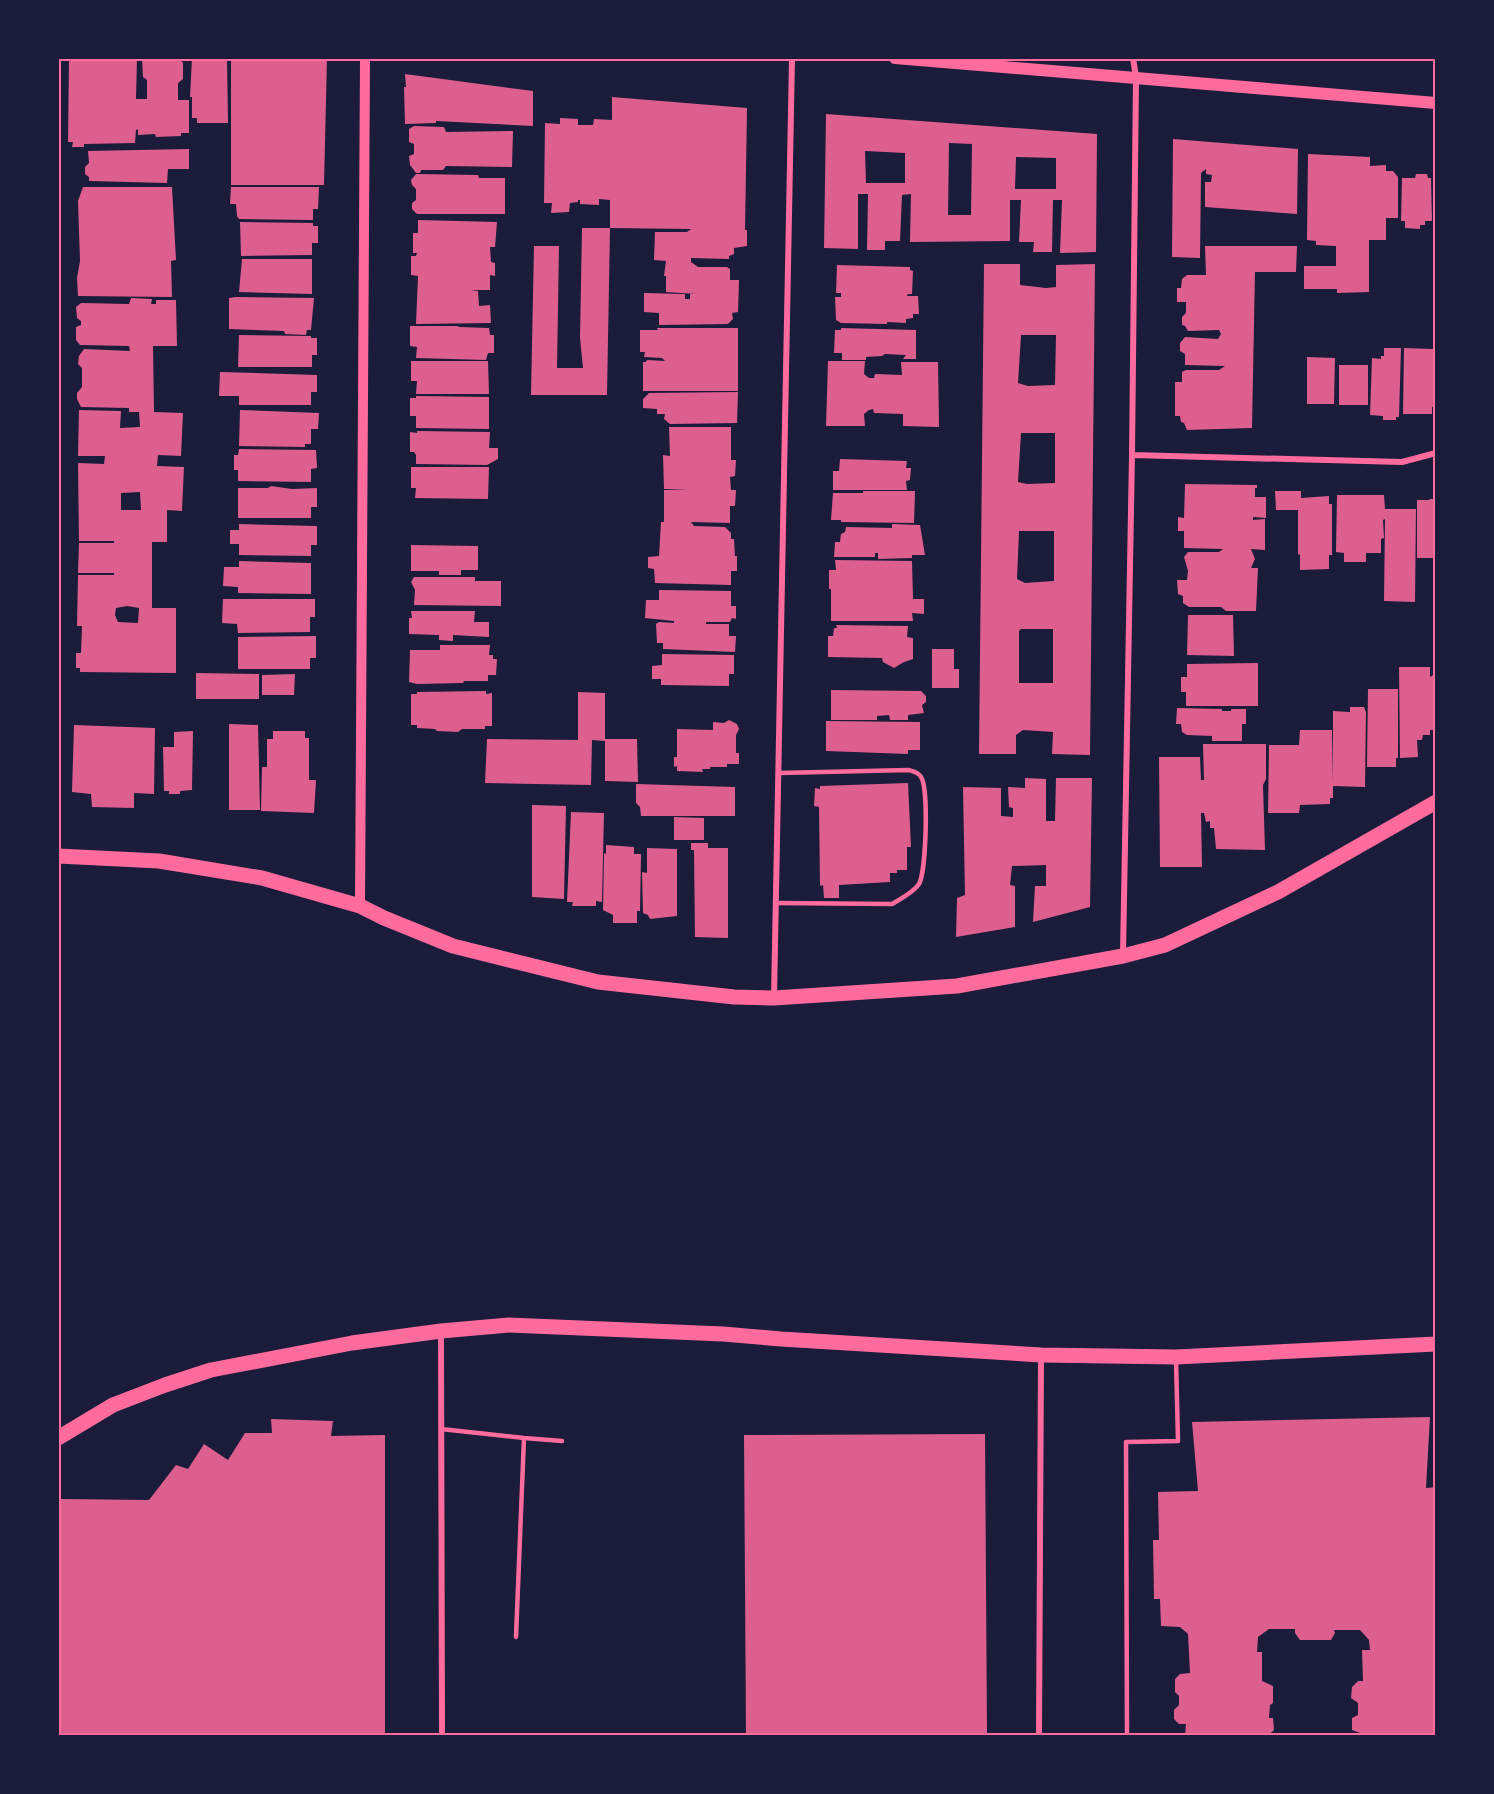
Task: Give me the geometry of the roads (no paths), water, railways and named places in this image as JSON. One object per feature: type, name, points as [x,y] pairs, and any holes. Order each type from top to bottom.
[{"type":"main road","points":[[895,58],[1436,103]]},
{"type":"main road","points":[[58,856],[159,861],[261,878],[360,906],[453,946],[598,982],[734,997],[774,998],[957,986],[1123,956],[1165,945],[1278,892],[1436,802]]},
{"type":"main road","points":[[58,1438],[113,1405],[211,1370],[352,1343],[441,1331],[520,1325],[723,1334],[1041,1355],[1176,1357],[1436,1344]]},
{"type":"street","points":[[360,906],[365,58]]},
{"type":"street","points":[[774,998],[792,58]]},
{"type":"street","points":[[1123,956],[1132,455],[1136,77],[1133,58]]},
{"type":"street","points":[[1132,455],[1402,462],[1436,453]]},
{"type":"street","points":[[441,1331],[442,1736]]},
{"type":"street","points":[[1040,1736],[1041,1355]]},
{"type":"lane","points":[[776,903],[892,904],[919,884],[927,813],[923,779],[919,773],[909,770],[778,773]]},
{"type":"lane","points":[[1127,1736],[1126,1442],[1178,1441],[1176,1357]]},
{"type":"lane","points":[[441,1428],[562,1441]]},
{"type":"lane","points":[[516,1636],[524,1438]]}]
